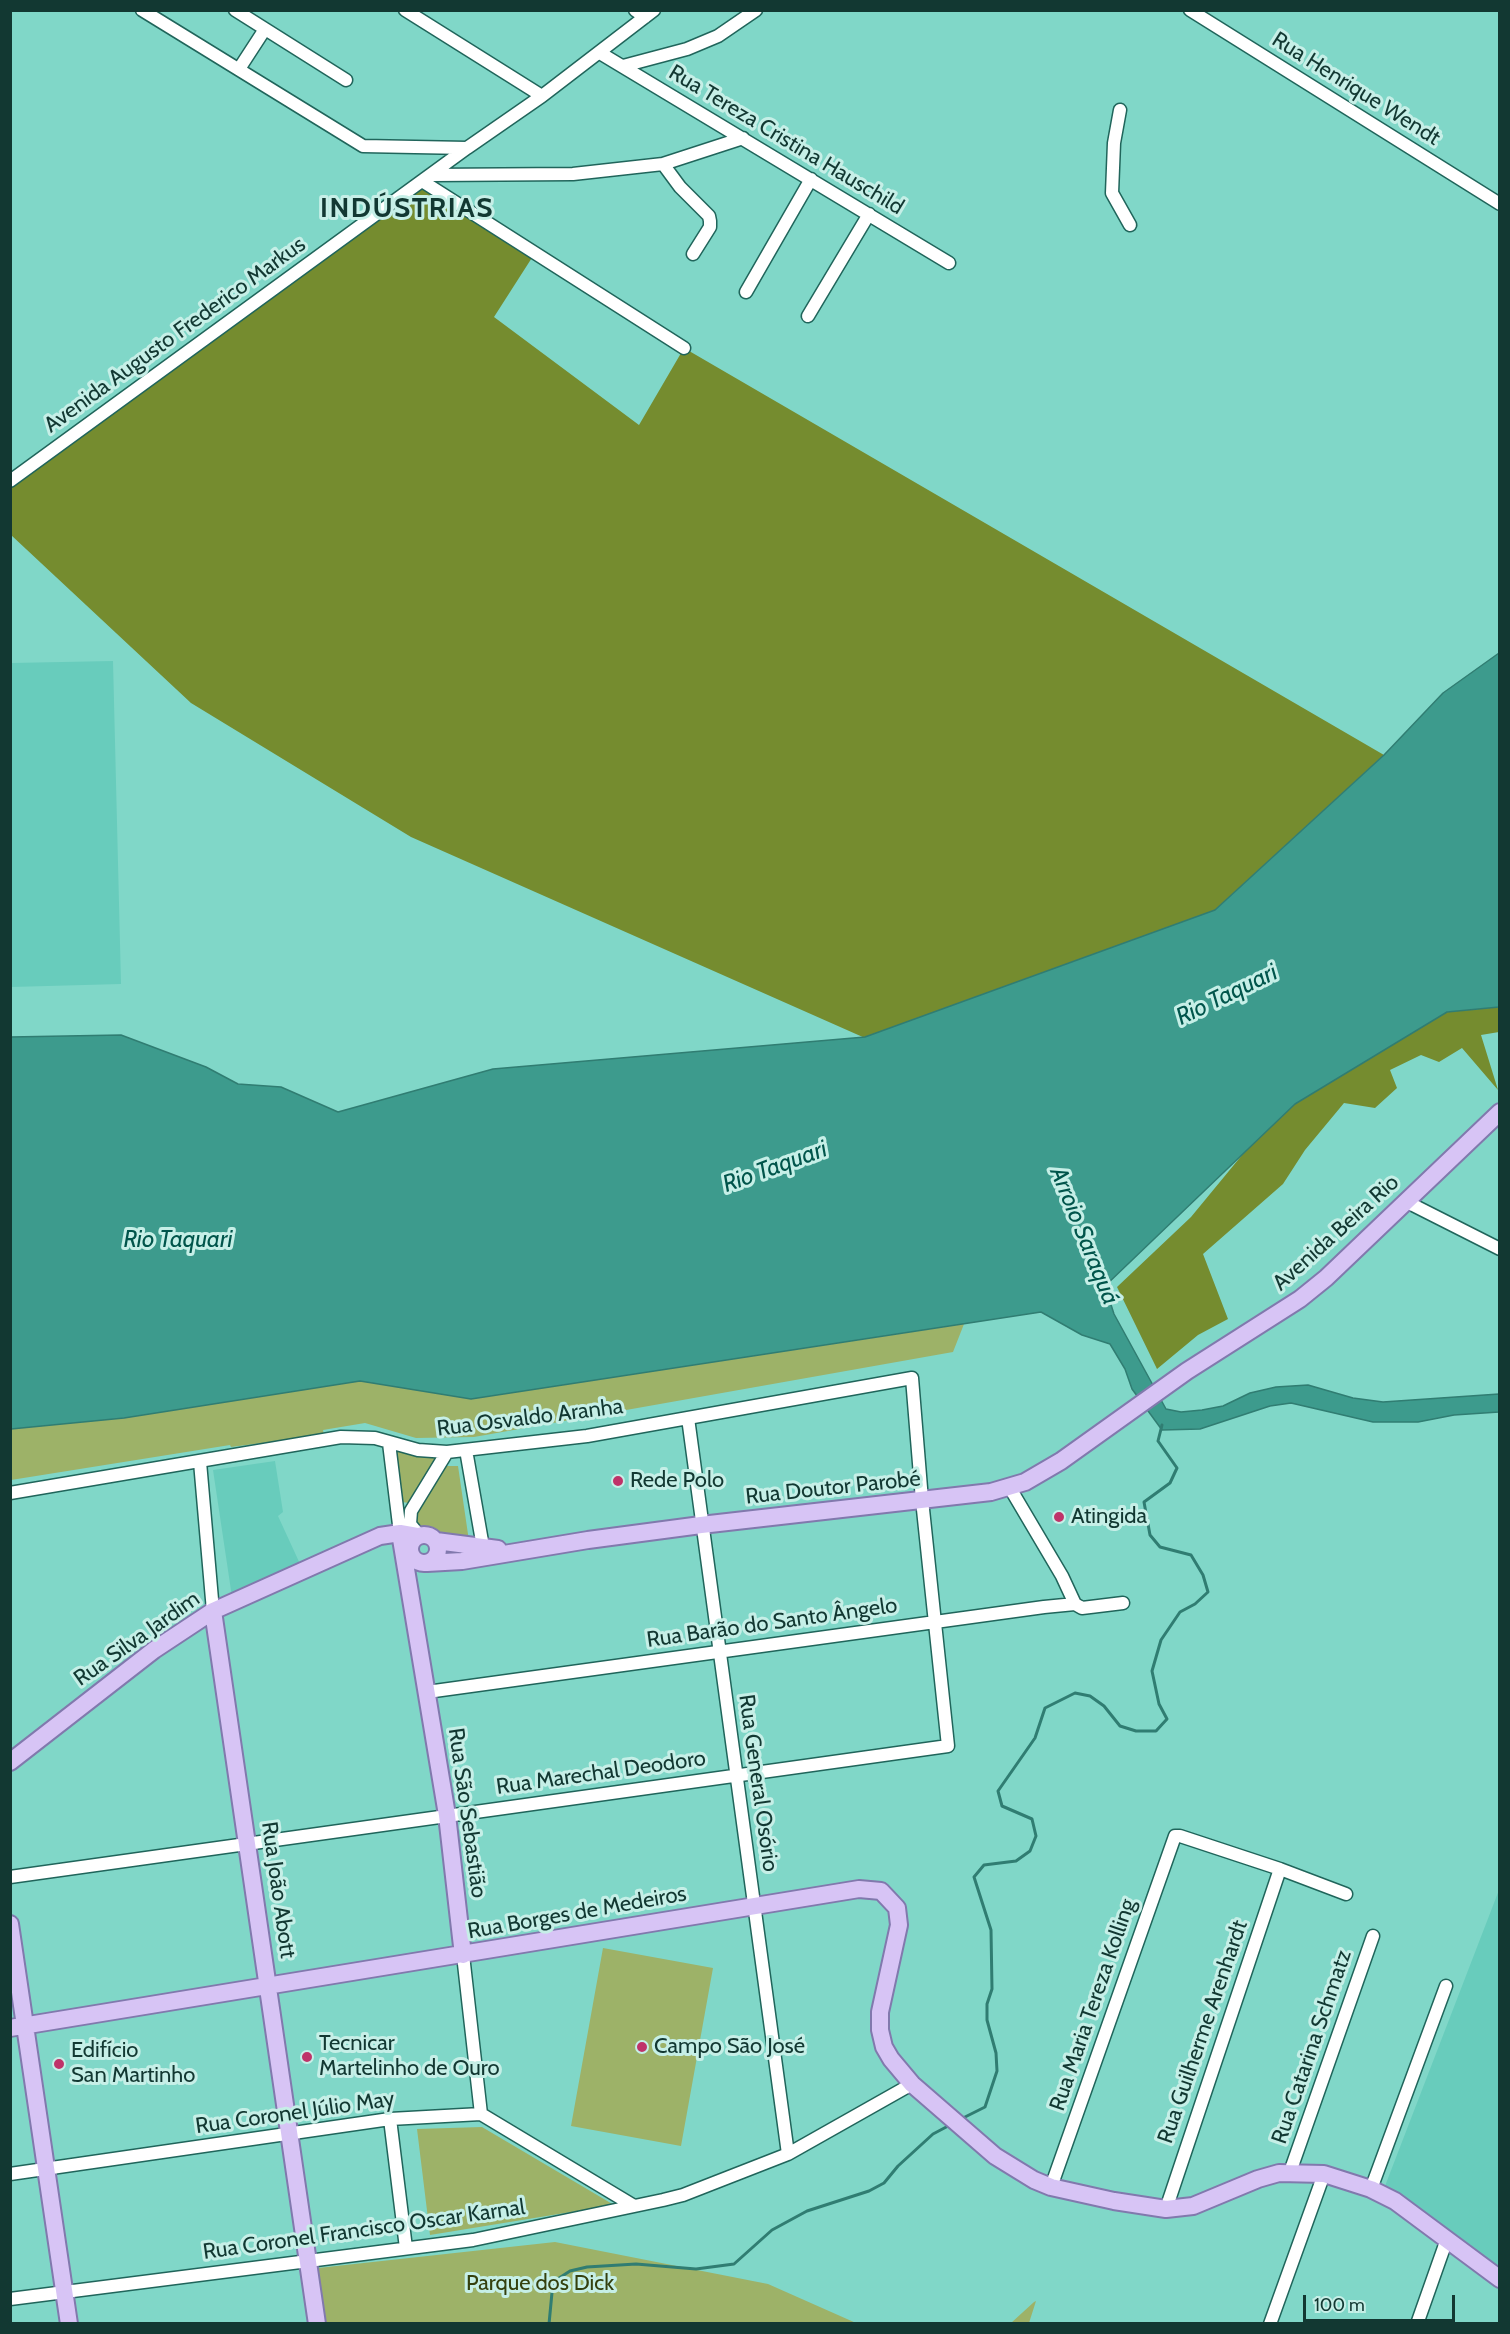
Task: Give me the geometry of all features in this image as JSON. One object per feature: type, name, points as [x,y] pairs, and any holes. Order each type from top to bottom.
[{"type":"main road","name":"Avenida Beira Rio","points":[[1135,1409],[1187,1371],[1300,1299],[1326,1278],[1500,1112]]},
{"type":"main road","name":"Rua Doutor Parobé","points":[[416,1558],[462,1561],[701,1525],[1010,1488],[1061,1461],[1135,1409]]},
{"type":"main road","name":"Rua Silva Jardim","points":[[10,1762],[154,1650],[213,1611],[367,1544],[380,1536],[400,1533],[418,1536]]},
{"type":"main road","name":"Rua São Sebastião","points":[[400,1533],[416,1558],[410,1592],[447,1815],[463,1955]]},
{"type":"main road","points":[[367,1544],[416,1558],[437,1554],[436,1541],[428,1536],[418,1536],[409,1547],[416,1558],[410,1592]]},
{"type":"main road","name":"Rua Doutor Parobé","points":[[436,1541],[513,1552]]},
{"type":"main road","name":"Rua João Abott","points":[[213,1611],[249,1843],[317,2324]]},
{"type":"main road","name":"Rua Borges de Medeiros","points":[[18,2027],[859,1889],[881,1892],[897,1908],[899,1925],[880,2012],[880,2031],[884,2048],[912,2084],[995,2156],[1034,2180],[1051,2187],[1114,2201],[1166,2209],[1193,2206],[1258,2179],[1290,2172],[1324,2174],[1371,2189],[1395,2201],[1500,2279]]},
{"type":"main road","points":[[10,1924],[18,2027],[46,2169],[69,2324]]},
{"type":"street","points":[[142,10],[363,146],[466,148]]},
{"type":"street","points":[[235,10],[346,80]]},
{"type":"street","points":[[405,10],[542,96]]},
{"type":"street","points":[[623,66],[687,49],[718,36],[756,10]]},
{"type":"street","name":"Rua Henrique Wendt","points":[[1190,10],[1500,204]]},
{"type":"street","name":"Avenida Augusto Frederico Markus","points":[[10,481],[466,148],[542,96],[600,53],[645,13]]},
{"type":"street","points":[[239,69],[265,29]]},
{"type":"street","name":"Rua Tereza Cristina Hauschild","points":[[600,53],[949,263]]},
{"type":"street","points":[[1120,110],[1114,143],[1112,193],[1130,225]]},
{"type":"street","points":[[427,178],[573,174],[663,164],[743,138]]},
{"type":"street","points":[[663,164],[680,187],[709,216],[711,221],[710,227],[693,254]]},
{"type":"street","points":[[427,178],[684,348]]},
{"type":"street","points":[[746,292],[811,179]]},
{"type":"street","points":[[808,316],[869,214]]},
{"type":"street","points":[[1405,1201],[1500,1249]]},
{"type":"street","name":"Rua Osvaldo Aranha","points":[[10,1493],[341,1437],[369,1437],[418,1450],[447,1452],[587,1436],[912,1378],[922,1500]]},
{"type":"street","name":"Rua General Osório","points":[[688,1418],[788,2154]]},
{"type":"street","name":"Rua São Sebastião","points":[[389,1443],[400,1533]]},
{"type":"street","points":[[466,1450],[483,1547]]},
{"type":"street","points":[[418,1536],[410,1524],[411,1511],[447,1452]]},
{"type":"street","name":"Rua João Abott","points":[[200,1462],[213,1611]]},
{"type":"street","points":[[1010,1488],[1062,1576],[1075,1605]]},
{"type":"street","points":[[922,1500],[936,1622]]},
{"type":"street","name":"Rua Barão do Santo Ângelo","points":[[427,1692],[936,1622],[1075,1605],[1082,1608],[1123,1603]]},
{"type":"street","name":"Rua Marechal Deodoro","points":[[10,1876],[948,1746],[936,1622]]},
{"type":"street","name":"Rua Maria Tereza Kolling","points":[[1051,2187],[1175,1836],[1280,1869]]},
{"type":"street","points":[[1280,1869],[1346,1894]]},
{"type":"street","name":"Rua Guilherme Arenhardt","points":[[1166,2209],[1280,1869]]},
{"type":"street","name":"Rua Catarina Schmatz","points":[[1290,2172],[1373,1936]]},
{"type":"street","name":"Rua São Sebastião","points":[[463,1955],[481,2114]]},
{"type":"street","points":[[1371,2189],[1446,1986]]},
{"type":"street","name":"Rua Coronel Francisco Oscar Karnal","points":[[10,2299],[472,2240],[683,2195],[788,2154],[912,2084]]},
{"type":"street","points":[[481,2114],[634,2206]]},
{"type":"street","name":"Rua Coronel Júlio May","points":[[10,2174],[390,2120],[481,2114]]},
{"type":"street","points":[[390,2120],[406,2248]]},
{"type":"street","points":[[1270,2324],[1324,2174]]},
{"type":"street","points":[[1417,2324],[1448,2239]]},
{"type":"shaded area","points":[[422,181],[535,253],[494,317],[639,425],[684,348],[1384,755],[1215,910],[865,1038],[411,837],[191,703],[11,535],[10,481]]},
{"type":"shaded area","points":[[113,661],[121,984],[11,987],[11,663]]},
{"type":"shaded area","points":[[1499,1007],[1499,1032],[1481,1035],[1498,1090],[1462,1048],[1439,1062],[1421,1055],[1390,1070],[1397,1088],[1375,1108],[1344,1103],[1305,1150],[1283,1184],[1203,1254],[1228,1319],[1198,1335],[1157,1369],[1117,1287],[1191,1217],[1294,1092],[1447,1012]]},
{"type":"shaded area","points":[[275,1461],[283,1512],[278,1516],[301,1566],[232,1597],[213,1470]]},
{"type":"shaded area","points":[[1499,1890],[1499,2267],[1385,2186]]},
{"type":"green space","points":[[964,1324],[953,1352],[474,1437],[416,1438],[365,1423],[323,1430],[324,1435],[231,1447],[230,1445],[11,1480],[11,1429],[124,1418],[360,1381],[471,1399]]},
{"type":"green space","points":[[393,1448],[438,1456],[409,1503],[402,1502]]},
{"type":"green space","points":[[446,1466],[458,1466],[469,1541],[414,1529],[412,1517]]},
{"type":"green space","name":"Campo São José","points":[[603,1948],[713,1968],[681,2146],[571,2126]]},
{"type":"green space","points":[[482,2127],[614,2205],[430,2235],[417,2129]]},
{"type":"green space","name":"Parque dos Dick","points":[[555,2242],[768,2284],[856,2323],[326,2323],[318,2268]]},
{"type":"green space","points":[[1036,2301],[1029,2323],[1011,2323],[1034,2302]]},
{"type":"water","name":"Rio Taquari","points":[[1499,653],[1499,1007],[1447,1012],[1295,1104],[1105,1286],[1114,1314],[1166,1409],[1181,1412],[1202,1410],[1223,1406],[1250,1393],[1276,1387],[1308,1385],[1353,1398],[1383,1402],[1499,1394],[1499,1412],[1454,1415],[1418,1422],[1373,1422],[1291,1403],[1270,1406],[1200,1429],[1162,1430],[1132,1389],[1125,1369],[1110,1344],[1082,1335],[1041,1312],[471,1399],[360,1381],[124,1418],[11,1429],[10,1037],[121,1035],[206,1067],[238,1084],[281,1087],[338,1112],[493,1069],[865,1037],[1215,910],[1384,755],[1443,693]]},
{"type":"waterway","points":[[961,2119],[985,2107],[997,2071],[996,2053],[987,2020],[987,2004],[992,1989],[991,1930],[974,1877],[984,1865],[1016,1861],[1030,1851],[1036,1836],[1032,1819],[1002,1806],[998,1791],[1035,1738],[1045,1708],[1075,1693],[1090,1696],[1104,1706],[1120,1726],[1136,1731],[1156,1731],[1167,1719],[1159,1704],[1152,1671],[1161,1640],[1180,1612],[1195,1604],[1208,1592],[1203,1575],[1191,1555],[1160,1547],[1150,1535],[1144,1502],[1170,1483],[1177,1468],[1158,1441],[1162,1425]]},
{"type":"waterway","points":[[549,2324],[553,2282],[570,2271],[587,2267],[636,2264],[696,2269],[734,2264],[772,2230],[807,2211],[869,2191],[884,2183],[898,2166],[933,2134],[950,2125]]},
{"type":"place","name":"Rede Polo","points":[[618,1481]]},
{"type":"place","name":"Atingida","points":[[1059,1517]]},
{"type":"place","name":"Campo São José","points":[[642,2047]]},
{"type":"place","name":"Tecnicar Martelinho de Ouro","points":[[307,2057]]},
{"type":"place","name":"Edifício San Martinho","points":[[59,2064]]},
{"type":"district","name":"INDÚSTRIAS","points":[[407,209]]},
{"type":"water label","name":"Arroio Saraquá","points":[[1084,1236]]}]
